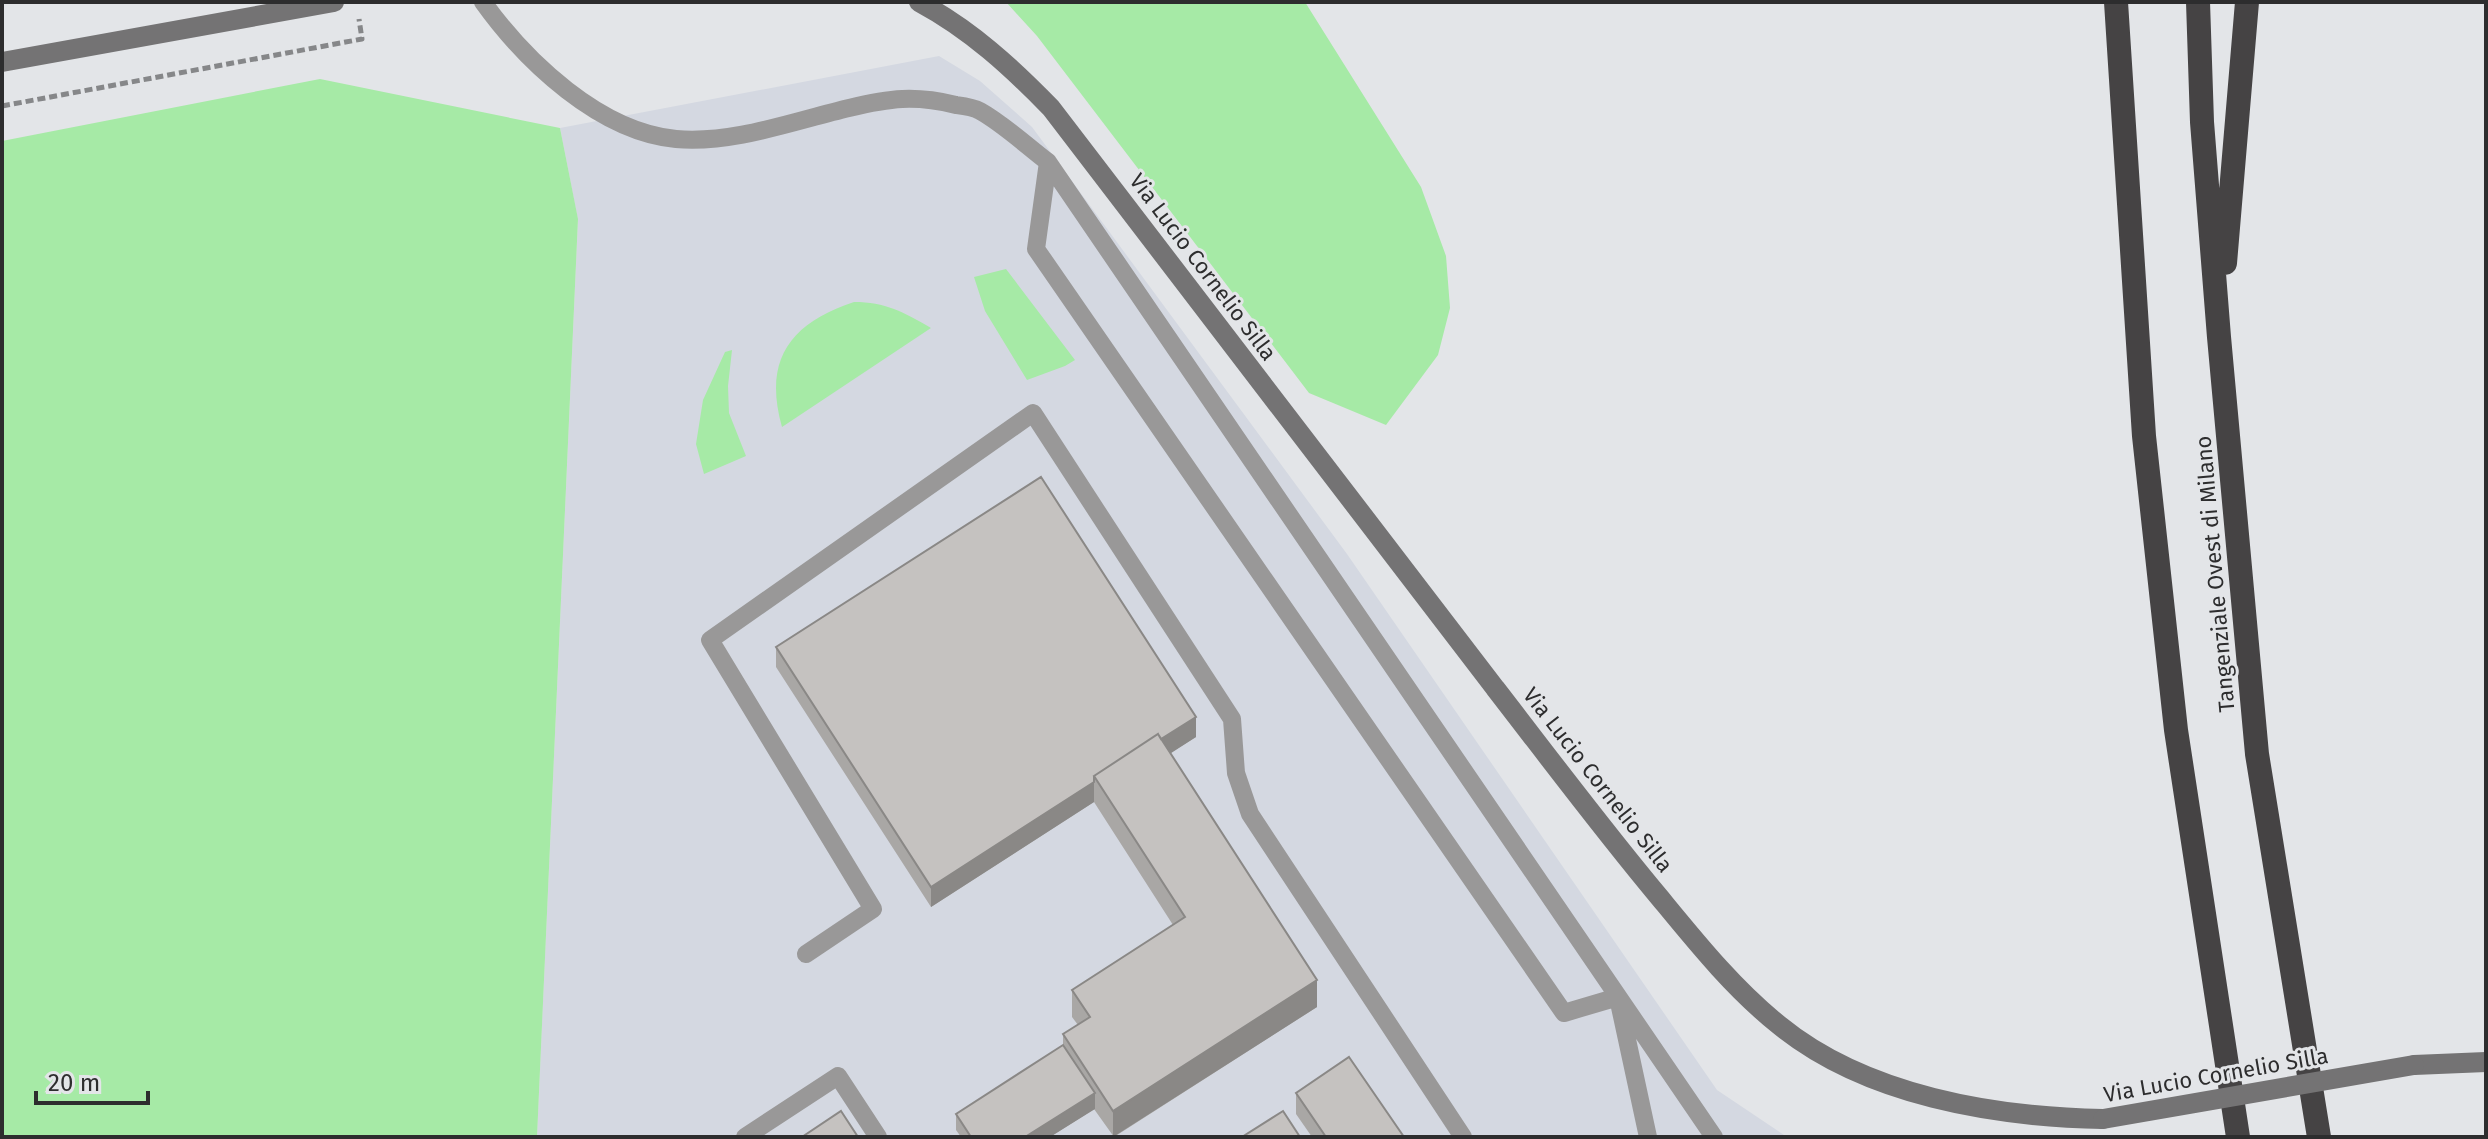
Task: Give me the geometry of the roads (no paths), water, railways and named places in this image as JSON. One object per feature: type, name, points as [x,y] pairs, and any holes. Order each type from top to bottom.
[{"type":"highway","points":[[2116,2],[2144,436],[2172,699],[2238,1137]]},
{"type":"highway","name":"Tangenziale Ovest di Milano","points":[[2198,2],[2202,122],[2257,754],[2319,1137]]},
{"type":"highway","points":[[2219,337],[2247,2]]},
{"type":"street","points":[[2,62],[334,2]]},
{"type":"street","name":"Via Lucio Cornelio Silla","points":[[919,2],[949,18],[1003,59],[1051,108],[1609,837],[1714,964],[1781,1027],[1840,1063],[1911,1092],[1974,1108],[2045,1118],[2103,1119],[2414,1065],[2486,1062]]},
{"type":"lane","points":[[483,2],[513,39],[569,91],[606,116],[647,133],[677,139],[723,136],[885,99],[927,98],[979,110],[1048,162],[1714,1137]]},
{"type":"lane","points":[[1048,162],[1036,249],[1564,1013],[1618,997]]},
{"type":"lane","points":[[806,954],[873,909],[710,640],[1033,413],[1232,719],[1236,773],[1250,814],[1463,1137]]},
{"type":"lane","points":[[1618,997],[1648,1137]]},
{"type":"lane","points":[[745,1137],[838,1076],[878,1137]]}]
